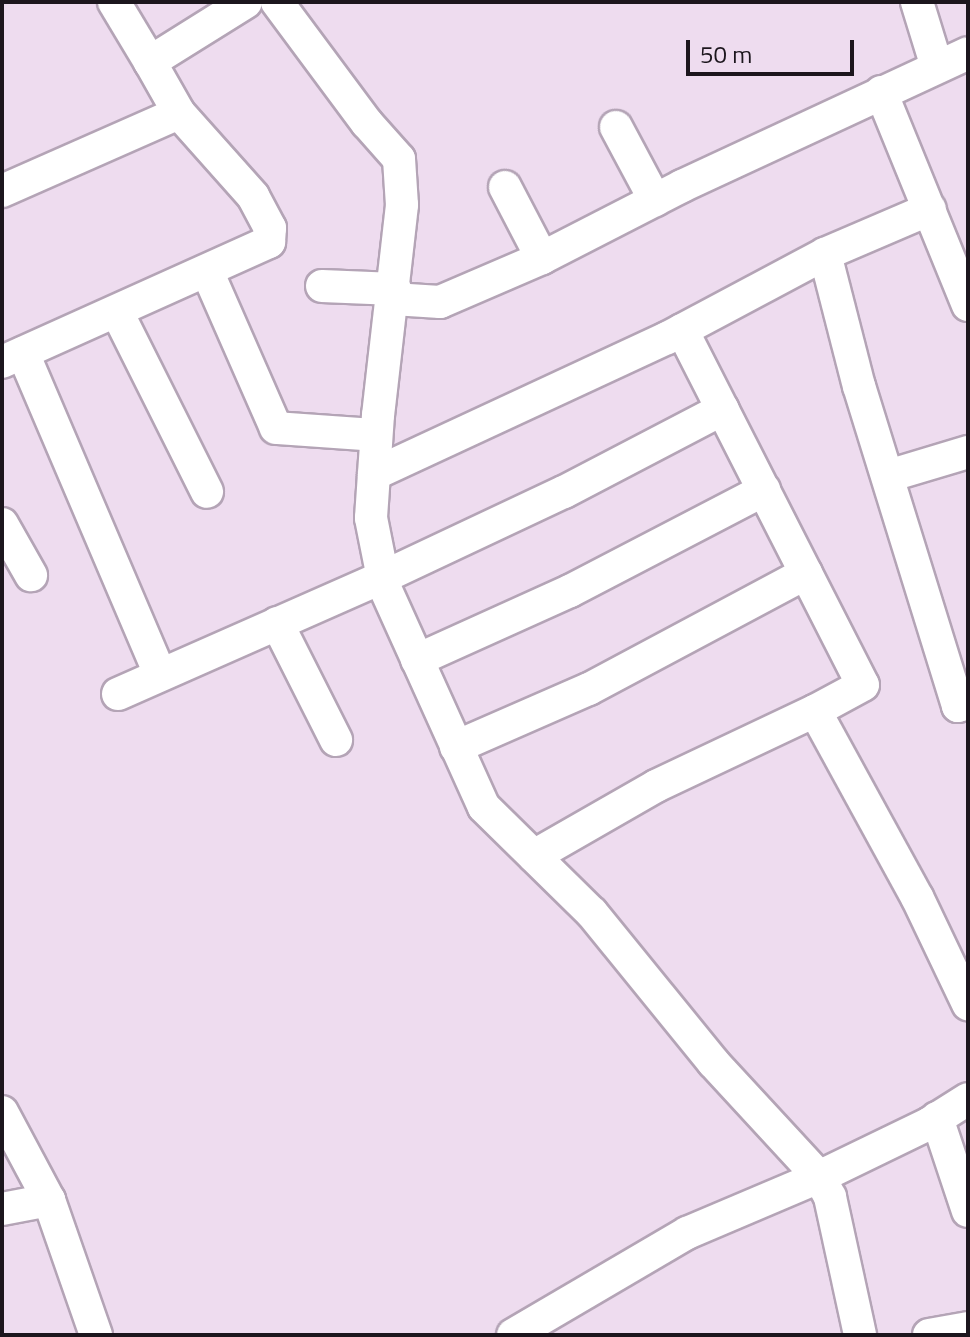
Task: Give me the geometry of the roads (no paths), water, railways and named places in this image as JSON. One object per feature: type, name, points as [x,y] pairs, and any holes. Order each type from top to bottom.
[{"type":"street","points":[[114,2],[179,113],[253,196],[270,228],[269,242],[13,357],[160,674]]},
{"type":"street","points":[[150,62],[246,2]]},
{"type":"street","points":[[277,2],[367,123],[399,159],[402,205],[376,435],[371,518],[383,577],[417,660],[484,807],[592,913],[713,1062],[819,1177],[830,1197],[860,1335]]},
{"type":"street","points":[[917,2],[937,67]]},
{"type":"street","points":[[322,286],[440,302],[542,258],[655,200],[968,53]]},
{"type":"street","points":[[881,92],[968,305]]},
{"type":"street","points":[[2,191],[179,113]]},
{"type":"street","points":[[616,127],[655,200]]},
{"type":"street","points":[[505,187],[542,258]]},
{"type":"street","points":[[374,474],[682,330],[825,254],[930,209]]},
{"type":"street","points":[[825,254],[859,386],[958,706],[968,703]]},
{"type":"street","points":[[207,271],[276,428],[376,435]]},
{"type":"street","points":[[117,312],[207,492]]},
{"type":"street","points":[[534,856],[656,786],[863,685],[682,330]]},
{"type":"street","points":[[118,694],[383,577],[564,492],[723,409]]},
{"type":"street","points":[[888,476],[968,452]]},
{"type":"street","points":[[417,660],[570,591],[764,490]]},
{"type":"street","points":[[2,524],[31,575]]},
{"type":"street","points":[[456,747],[589,689],[806,573]]},
{"type":"street","points":[[277,623],[336,740]]},
{"type":"street","points":[[815,711],[957,951],[968,1004]]},
{"type":"street","points":[[513,1335],[687,1233],[819,1177],[937,1118],[968,1099]]},
{"type":"street","points":[[2,1112],[49,1200],[90,1333]]},
{"type":"street","points":[[937,1118],[968,1211]]},
{"type":"street","points":[[2,1209],[49,1200]]},
{"type":"street","points":[[929,1335],[968,1328]]}]
